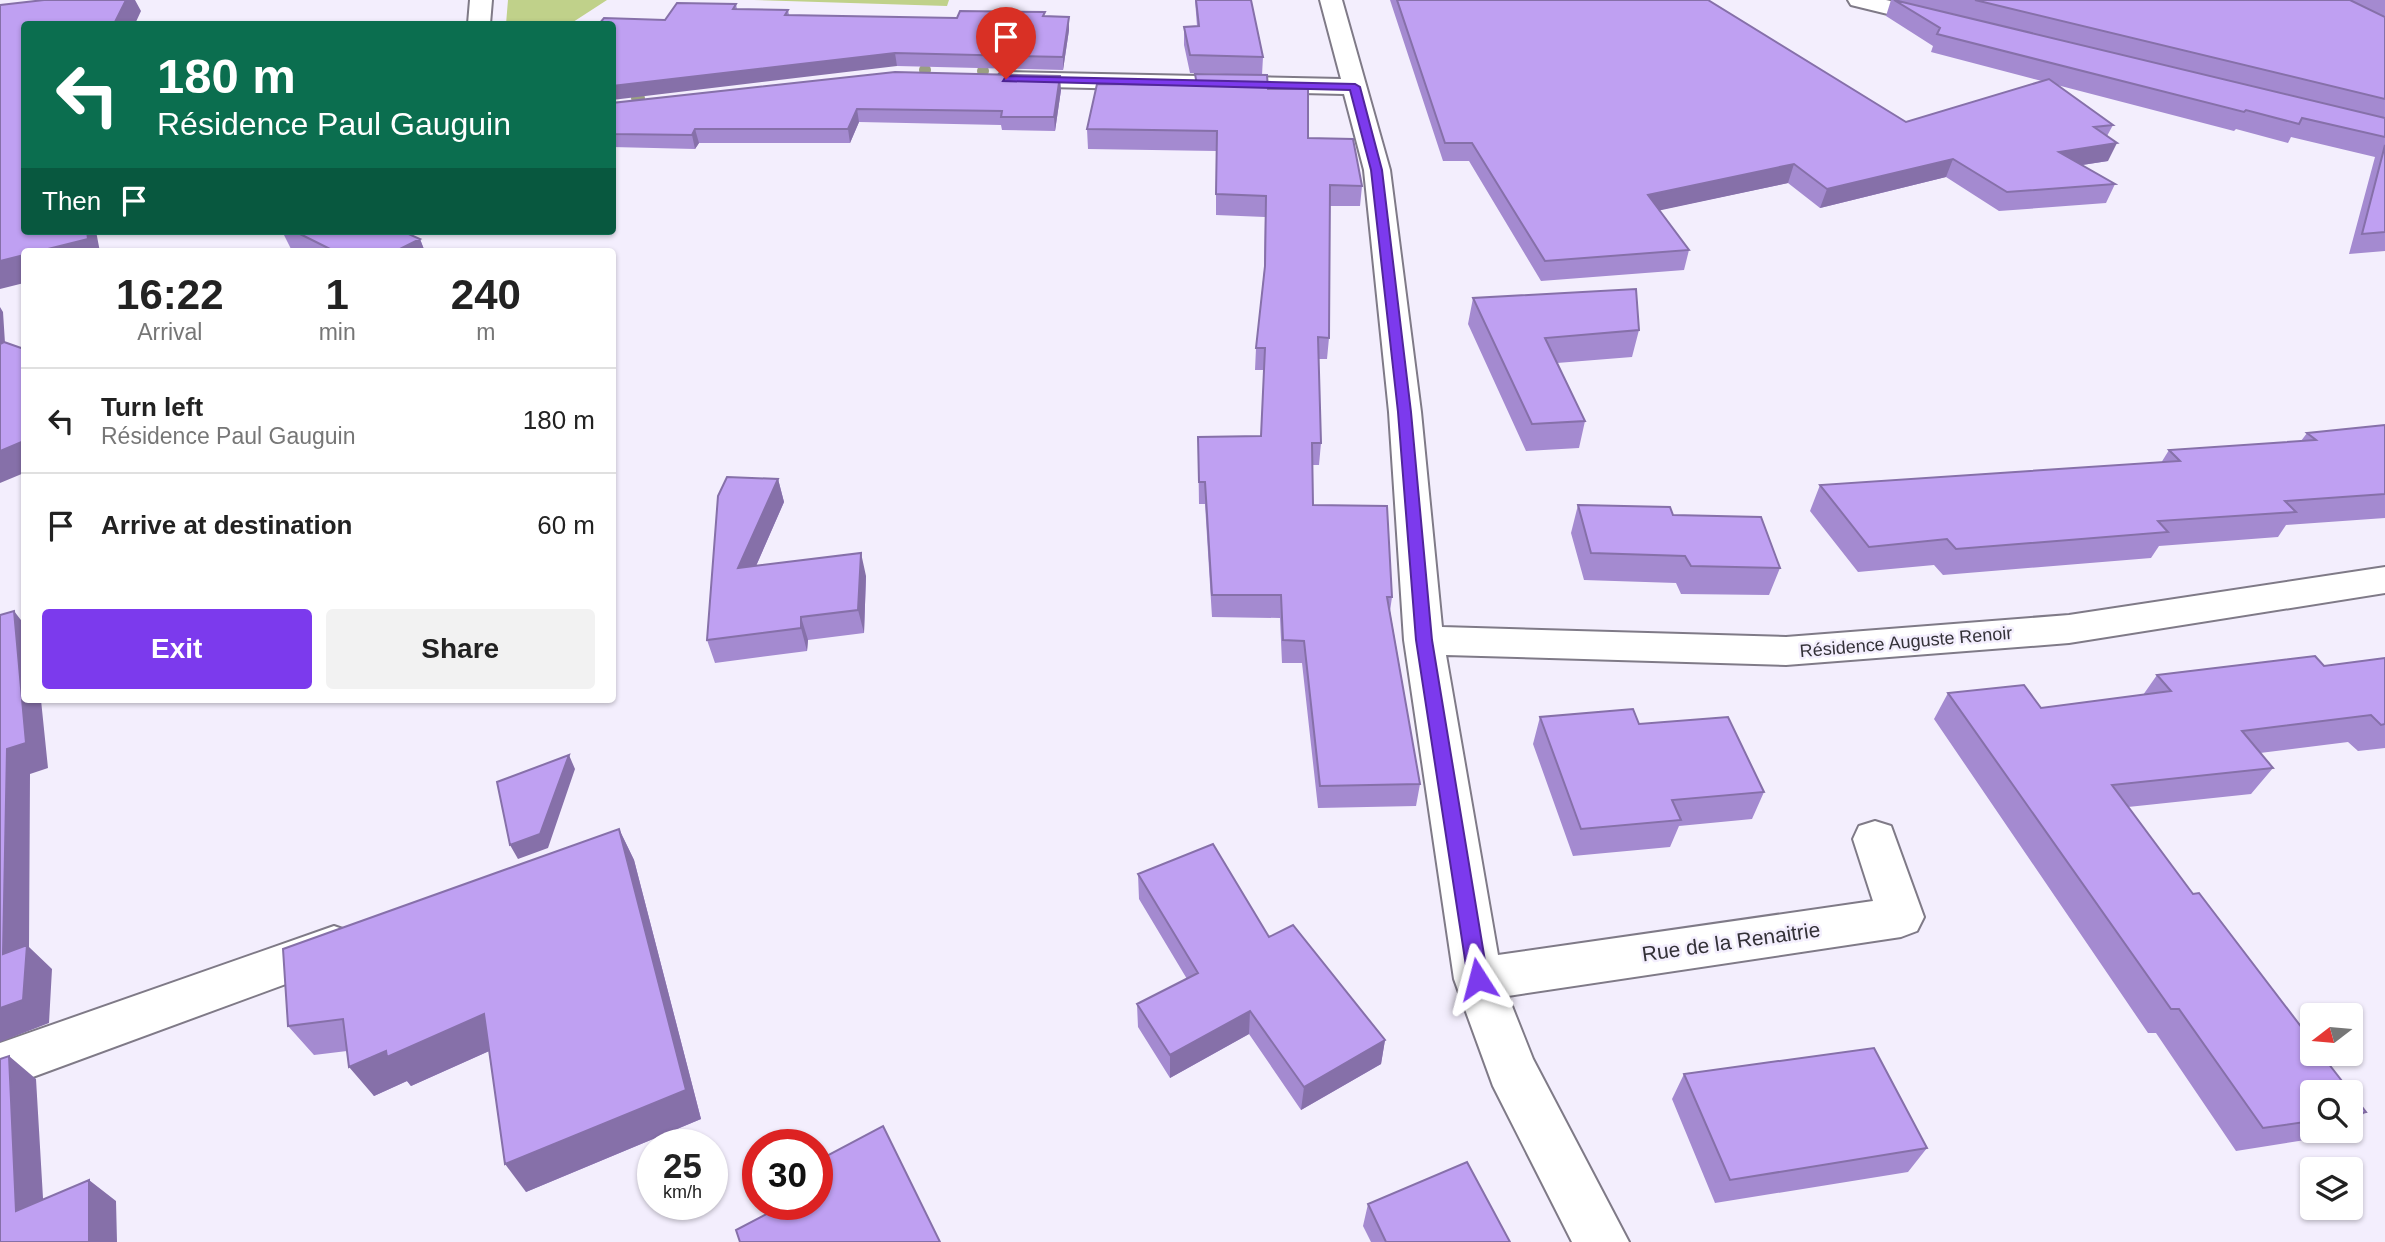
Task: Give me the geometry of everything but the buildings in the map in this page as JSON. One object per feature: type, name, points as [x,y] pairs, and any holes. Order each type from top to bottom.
[{"type":"street","points":[[479,21],[481,0]]},
{"type":"street","points":[[1331,0],[1377,170],[1405,412],[1424,640],[1478,979],[1511,1069],[1601,1242]]},
{"type":"street","points":[[1859,0],[1962,25]]},
{"type":"street","points":[[979,78],[1355,87]]},
{"type":"street","name":"Résidence Auguste Renoir","points":[[1424,640],[1786,651],[2069,629],[2385,580]]},
{"type":"street","name":"Rue de la Renaitrie","points":[[1478,979],[1901,917],[1875,839]]},
{"type":"street","points":[[0,1066],[376,931]]},
{"type":"green space","points":[[508,0],[607,0],[575,21],[506,21]]},
{"type":"green space","points":[[754,0],[949,0],[947,6]]},
{"type":"route","points":[[1006,79],[1355,87],[1377,170],[1405,412],[1424,640],[1478,979]]}]
